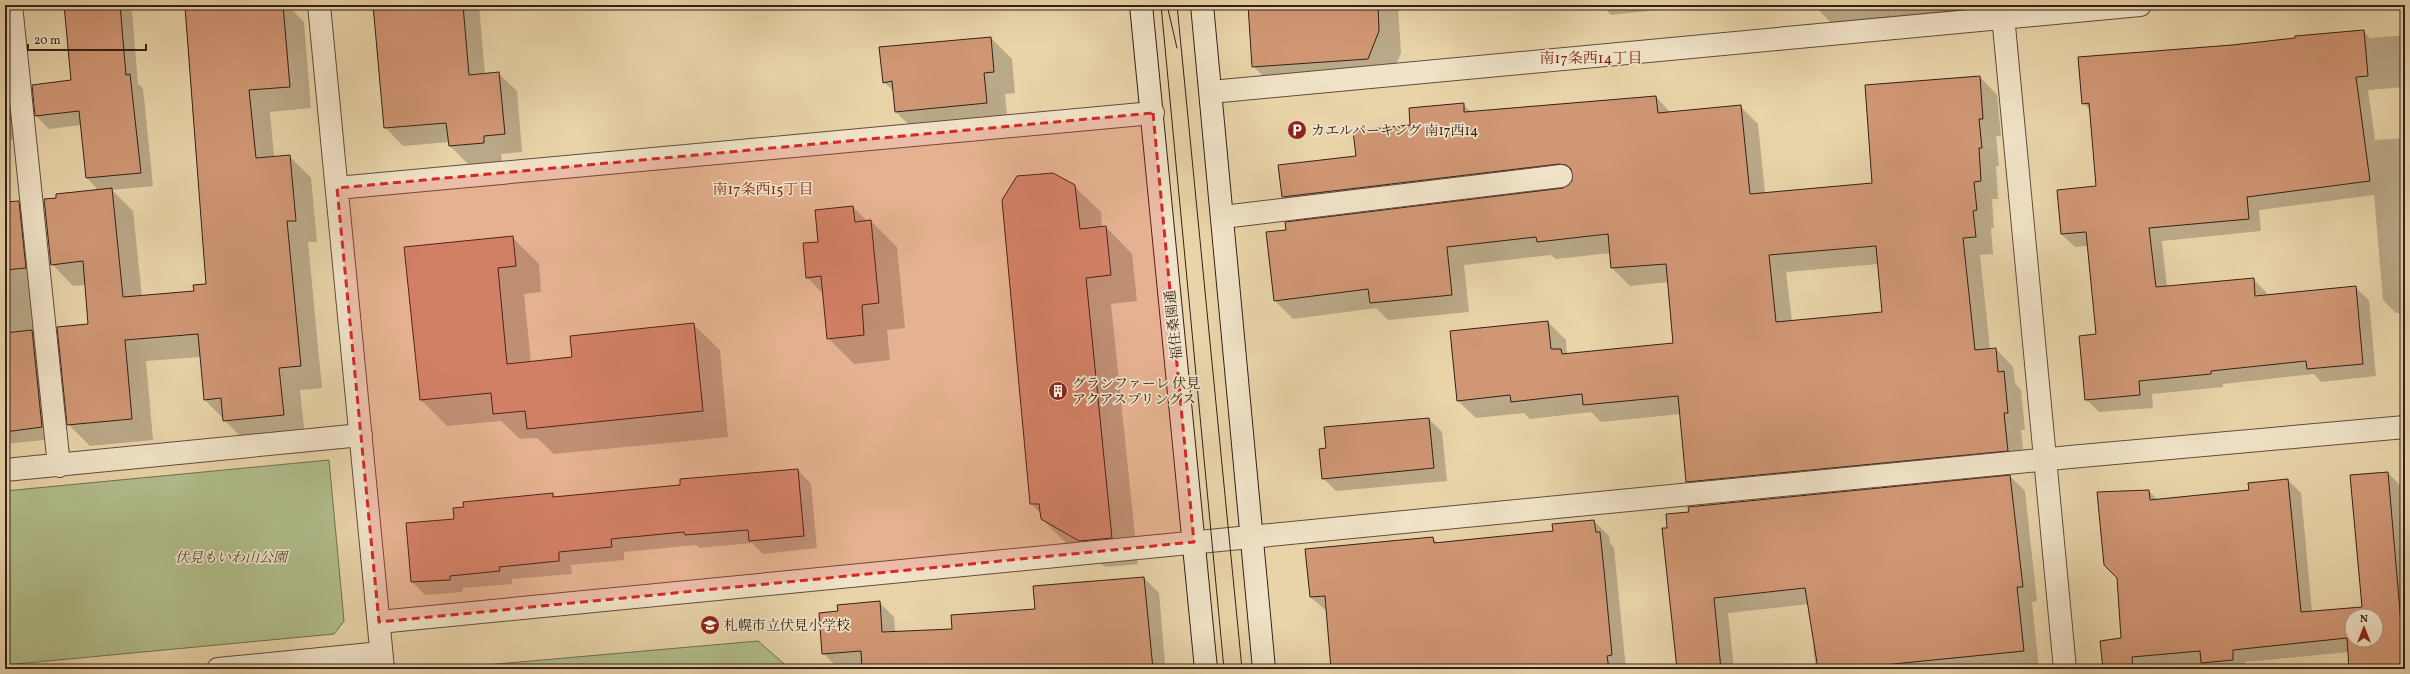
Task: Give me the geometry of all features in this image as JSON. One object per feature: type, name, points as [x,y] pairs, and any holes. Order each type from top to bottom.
[{"type":"street","points":[[11,5],[60,466]]},
{"type":"street","points":[[218,669],[382,661],[319,5]]},
{"type":"street","name":"福住桑園通","points":[[1141,5],[1153,113],[1206,669]]},
{"type":"street","points":[[1202,5],[1253,536],[1264,669]]},
{"type":"street","points":[[1211,92],[2003,12],[2140,5]]},
{"type":"street","points":[[2003,12],[2065,669]]},
{"type":"street","points":[[337,188],[1153,113]]},
{"type":"street","points":[[1223,217],[1562,176]]},
{"type":"street","points":[[379,622],[1253,536],[2405,427]]},
{"type":"street","points":[[5,470],[60,466],[360,435]]},
{"type":"highlighted area","points":[[1153,113],[1194,542],[379,622],[337,188]]},
{"type":"green space","name":"伏見もいわ山公園","points":[[329,460],[344,621],[334,634],[5,665],[5,491]]},
{"type":"green space","points":[[758,641],[790,669],[440,669]]},
{"type":"building","points":[[64,5],[120,5],[126,75],[130,74],[141,173],[86,178],[79,111],[35,116],[32,85],[71,80]]},
{"type":"building","points":[[211,5],[283,5],[290,87],[249,90],[256,158],[290,155],[296,221],[287,221],[301,366],[279,368],[284,415],[223,421],[221,398],[204,400],[198,334],[125,340],[132,419],[67,425],[57,327],[88,324],[83,261],[51,265],[44,199],[56,198],[56,194],[112,188],[123,297],[194,291],[193,285],[206,284],[185,7]]},
{"type":"building","points":[[373,5],[463,5],[469,75],[499,72],[505,134],[484,136],[484,143],[449,146],[446,123],[384,128]]},
{"type":"building","points":[[1248,5],[1378,5],[1379,31],[1368,59],[1252,67]]},
{"type":"building","points":[[2364,30],[2368,76],[2356,77],[2370,181],[2247,197],[2249,219],[2149,228],[2156,287],[2254,278],[2255,296],[2356,286],[2363,364],[2307,369],[2306,361],[2211,371],[2211,374],[2139,381],[2140,395],[2085,400],[2079,336],[2096,334],[2086,232],[2061,234],[2057,190],[2096,186],[2089,103],[2082,104],[2078,57],[2232,45],[2295,38],[2295,36]]},
{"type":"building","points":[[991,37],[994,72],[984,73],[987,103],[895,112],[892,81],[883,83],[879,47]]},
{"type":"building","points":[[1980,76],[1983,119],[1979,119],[1982,148],[1979,148],[1981,181],[1974,182],[1977,210],[1973,211],[1976,237],[1963,238],[1975,350],[1996,348],[1998,372],[2004,371],[2008,413],[2004,413],[2008,451],[1686,482],[1678,396],[1583,405],[1582,394],[1511,402],[1510,395],[1457,401],[1450,331],[1548,321],[1551,349],[1561,349],[1562,354],[1673,343],[1666,264],[1611,268],[1608,234],[1537,242],[1536,237],[1447,247],[1452,295],[1370,303],[1368,289],[1274,301],[1266,232],[1286,230],[1285,222],[1563,188],[1572,181],[1571,169],[1566,165],[1559,164],[1282,197],[1278,165],[1356,156],[1353,131],[1410,125],[1409,108],[1464,103],[1464,112],[1656,96],[1658,113],[1741,105],[1750,194],[1872,183],[1865,85]],"holes":[[[1876,246],[1882,312],[1776,322],[1769,255]]]},
{"type":"building","points":[[7,87],[10,119],[5,119],[5,88]]},
{"type":"building","name":"グランファーレ 伏見 アクアスプリングス","points":[[1053,173],[1075,185],[1080,229],[1106,226],[1111,275],[1086,278],[1112,538],[1079,541],[1041,519],[1039,504],[1030,504],[1002,200],[1017,176]]},
{"type":"building","points":[[19,201],[26,268],[5,270],[5,202]]},
{"type":"building","points":[[853,206],[855,222],[871,220],[879,303],[862,305],[864,335],[827,339],[821,276],[806,278],[803,243],[818,242],[815,210]]},
{"type":"building","points":[[513,236],[516,266],[498,268],[507,364],[572,357],[570,336],[694,323],[703,411],[527,429],[525,411],[493,414],[491,393],[420,400],[404,247]]},
{"type":"building","points":[[32,330],[42,427],[5,432],[5,333]]},
{"type":"building","points":[[1429,418],[1434,468],[1322,479],[1319,449],[1326,448],[1324,427]]},
{"type":"building","points":[[798,469],[804,536],[749,541],[748,530],[685,535],[684,532],[611,539],[612,547],[559,552],[559,561],[499,567],[500,571],[450,576],[450,580],[411,582],[406,523],[454,519],[453,508],[464,507],[463,502],[553,493],[553,497],[680,485],[680,479]]},
{"type":"building","points":[[2388,472],[2405,669],[2349,669],[2348,648],[2384,648],[2384,608],[2350,608],[2362,607],[2350,475]]},
{"type":"building","points":[[2010,475],[2023,587],[2017,587],[2024,651],[1873,666],[1874,669],[1818,669],[1805,588],[1714,598],[1721,669],[1677,669],[1662,528],[1667,528],[1666,514],[1689,512],[1688,507]]},
{"type":"building","points":[[2288,479],[2301,612],[2344,608],[2344,638],[2233,650],[2233,660],[2201,663],[2200,651],[2132,657],[2133,669],[2103,669],[2100,641],[2121,638],[2117,578],[2104,565],[2097,492],[2149,490],[2150,500],[2249,490],[2248,483]]},
{"type":"building","points":[[1594,520],[1596,532],[1600,532],[1604,570],[1612,655],[1607,656],[1609,669],[1331,669],[1325,596],[1310,597],[1305,549],[1433,537],[1434,543],[1553,531],[1552,524]]},
{"type":"building","points":[[1144,577],[1153,669],[862,669],[861,651],[822,654],[819,613],[838,611],[837,605],[880,601],[882,632],[952,629],[951,615],[1035,609],[1033,586]]},
{"type":"tram line","points":[[1161,5],[1224,669]]},
{"type":"tram line","points":[[1167,5],[1177,48]]},
{"type":"tram line","points":[[1177,5],[1242,669]]},
{"type":"place","name":"カエルパーキング 南17西14","points":[[1297,130]]},
{"type":"place","name":"グランファーレ 伏見 アクアスプリングス","points":[[1058,391]]},
{"type":"place","name":"札幌市立伏見小学校","points":[[710,625]]},
{"type":"district","name":"南17条西14丁目","points":[[1591,58]]},
{"type":"district","name":"南17条西15丁目","points":[[763,189]]}]
